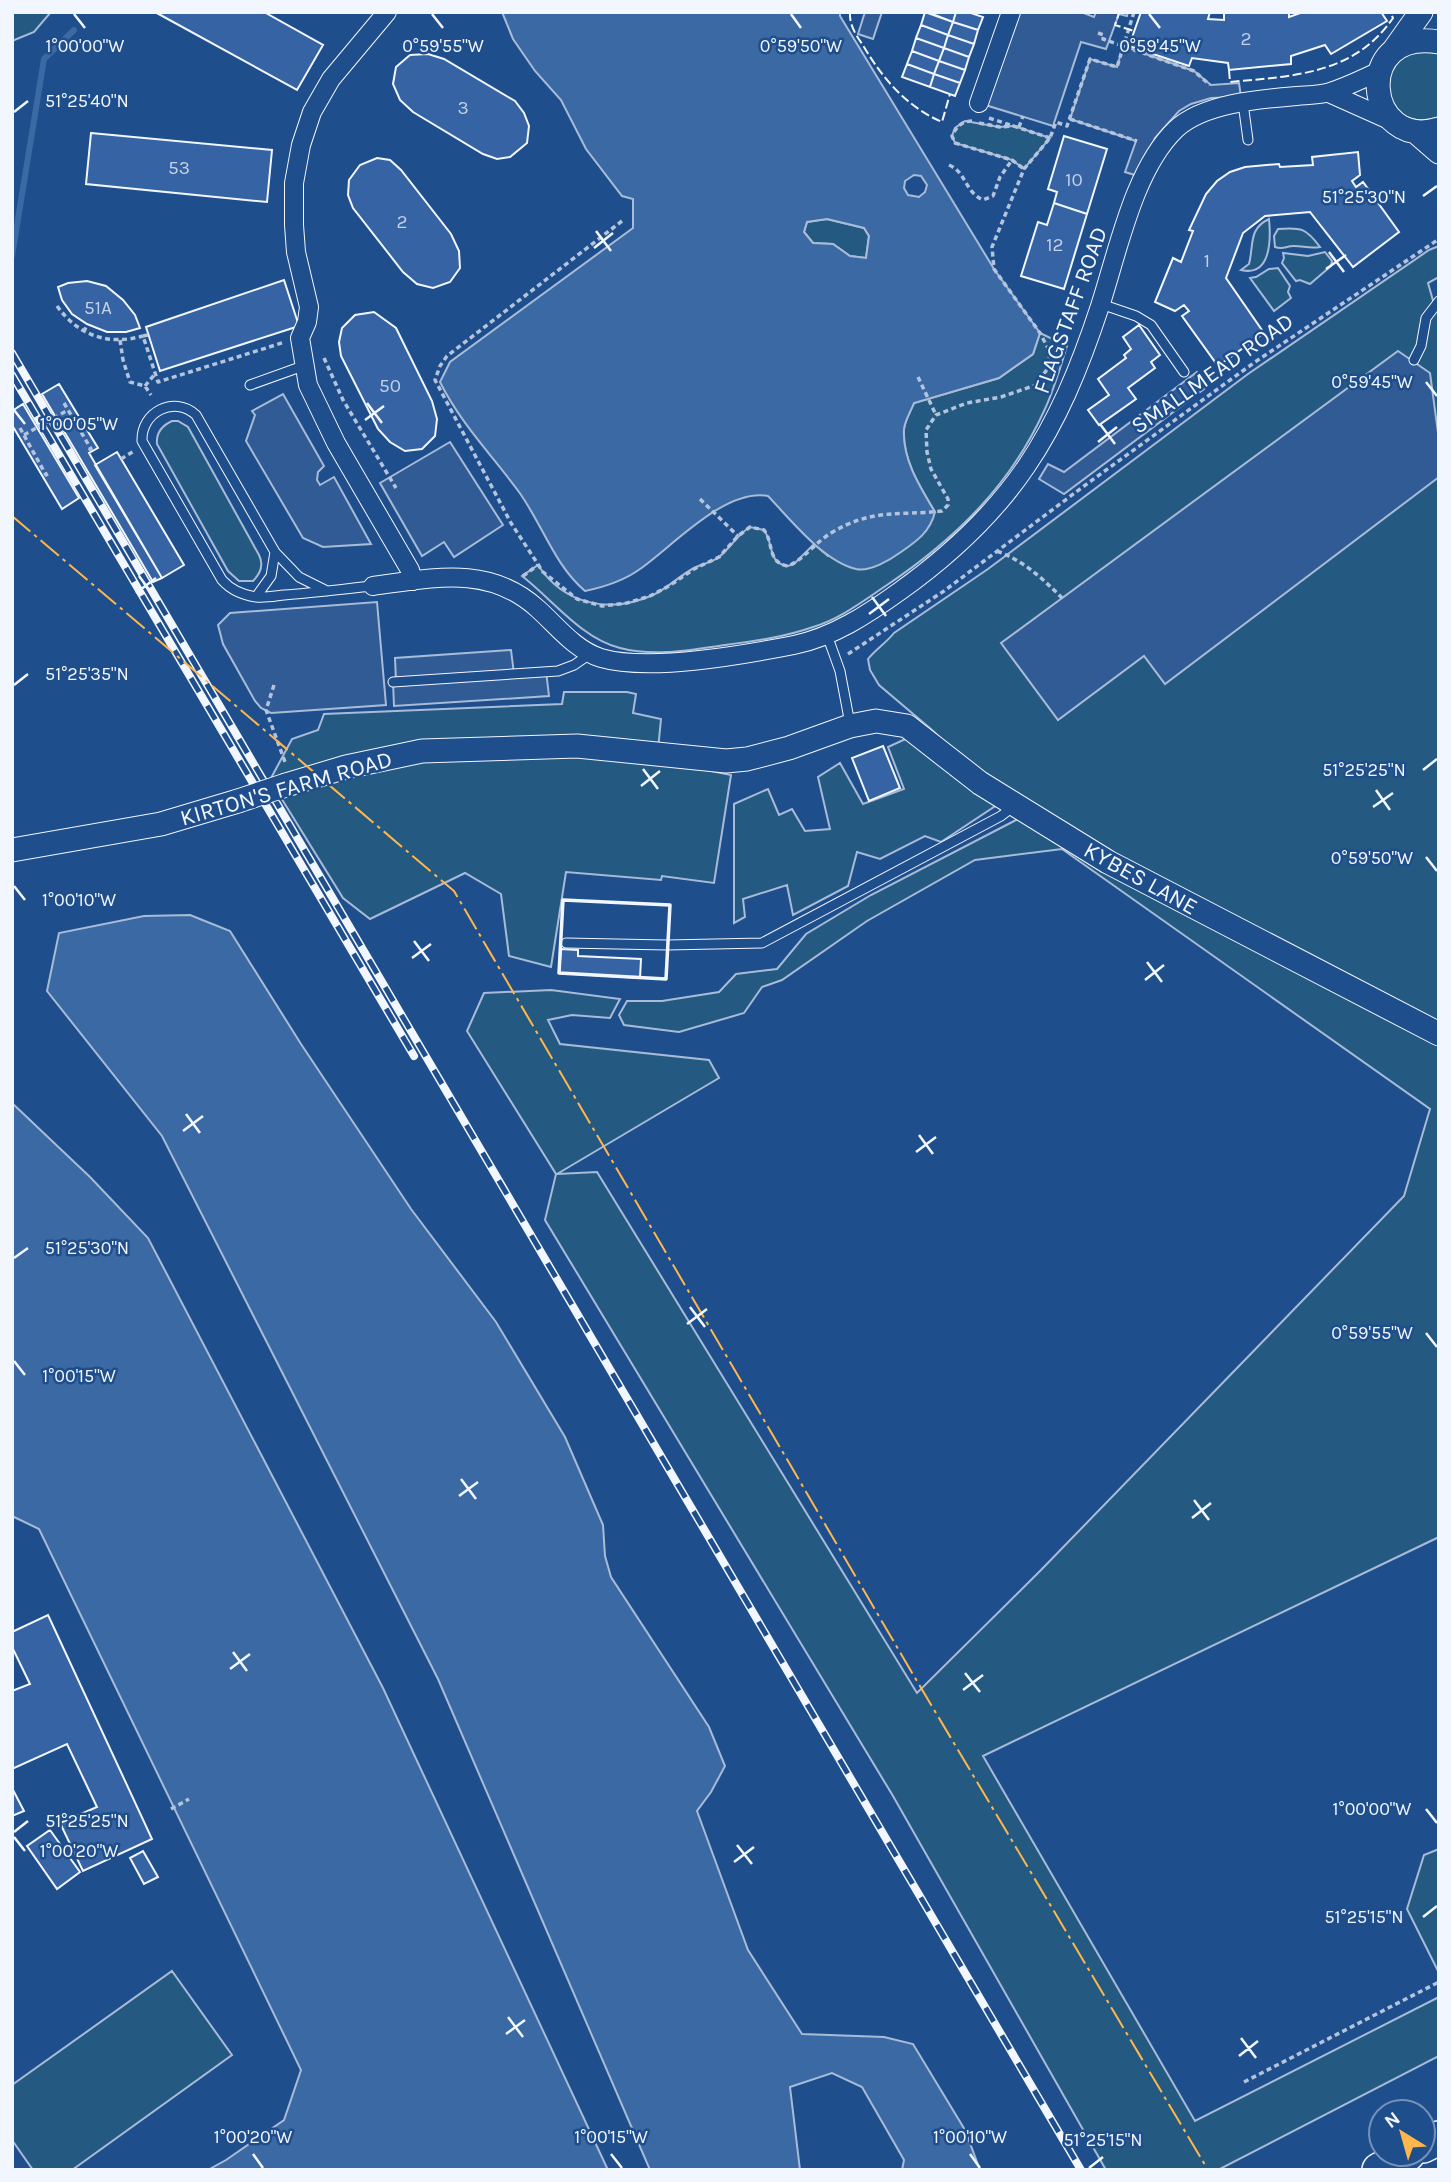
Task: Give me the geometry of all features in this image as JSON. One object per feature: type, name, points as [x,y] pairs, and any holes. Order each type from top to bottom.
[{"type":"street","points":[[387,12],[331,79],[312,112],[301,145],[294,183],[294,225],[296,253],[309,307],[307,322],[300,338],[308,385],[336,443],[410,570],[413,580]]},
{"type":"street","points":[[979,103],[1011,12]]},
{"type":"street","points":[[1394,122],[1378,98],[1377,83],[1380,71],[1421,12]]},
{"type":"street","points":[[1394,50],[1406,43],[1423,40],[1439,42]]},
{"type":"street","name":"FLAGSTAFF ROAD","points":[[373,586],[413,580],[473,577],[507,587],[538,608],[571,641],[598,657],[639,664],[797,645],[827,635],[864,615],[924,574],[985,520],[1043,443],[1081,363],[1136,195],[1156,151],[1180,126],[1207,111],[1242,103],[1329,93],[1380,71]]},
{"type":"street","points":[[1329,93],[1394,122],[1428,131],[1439,152]]},
{"type":"street","name":"KYBES LANE","points":[[850,726],[876,721],[906,726],[980,783],[1108,862],[1439,1034]]},
{"type":"street","name":"KIRTON'S FARM ROAD","points":[[12,850],[161,824],[346,767],[422,751],[566,746],[726,761],[747,759],[789,748],[850,726]]},
{"type":"lane","points":[[1242,103],[1248,139]]},
{"type":"lane","points":[[1414,360],[1422,346],[1426,317],[1439,301]]},
{"type":"lane","points":[[1101,304],[1136,316],[1151,325],[1184,372]]},
{"type":"lane","points":[[250,385],[303,366]]},
{"type":"lane","points":[[327,591],[299,577],[275,552],[196,415],[179,405],[169,405],[156,411],[143,428],[142,442],[222,580],[238,593],[256,597],[327,591],[373,586]]},
{"type":"lane","points":[[256,597],[271,576],[275,552]]},
{"type":"lane","points":[[827,635],[837,659],[850,726]]},
{"type":"lane","points":[[393,682],[558,671],[574,665],[591,653]]},
{"type":"lane","points":[[566,943],[762,943],[908,867],[1016,805]]},
{"type":"path","points":[[622,221],[447,356],[435,380],[511,523],[538,565],[555,584],[576,599],[601,606],[627,603],[650,596],[719,557],[750,527],[764,530],[769,536],[772,555],[780,565],[788,566],[828,535],[866,517],[884,513],[942,511],[948,505],[948,499],[931,469],[927,452],[926,430],[936,415],[967,402],[1001,397],[1036,385],[1048,368],[1049,352],[1040,333],[994,269],[992,247],[1024,169],[1050,138],[1056,122],[1067,126],[1090,59],[1117,67],[1134,12]]},
{"type":"path","points":[[1098,33],[1104,35],[1103,39],[1195,71],[1210,85]]},
{"type":"path","points":[[1018,128],[1023,116]]},
{"type":"path","points":[[1070,119],[1137,141]]},
{"type":"path","points":[[1024,169],[1012,160],[955,143],[952,135],[955,128],[965,121],[1018,128],[1050,138]]},
{"type":"path","points":[[949,165],[959,169],[973,195],[983,200],[993,196],[1000,177],[1012,160]]},
{"type":"path","name":"SMALLMEAD ROAD","points":[[837,659],[944,591],[1255,362],[1439,239]]},
{"type":"path","points":[[57,306],[68,321],[84,332],[104,340],[145,335],[158,382],[300,338]]},
{"type":"path","points":[[84,332],[87,324]]},
{"type":"path","points":[[120,340],[130,382],[145,386],[150,395]]},
{"type":"path","points":[[322,351],[327,368],[343,400],[396,488]]},
{"type":"path","points":[[145,386],[155,374]]},
{"type":"path","points":[[918,377],[936,415]]},
{"type":"path","points":[[64,402],[91,449],[88,451]]},
{"type":"path","points":[[24,435],[68,410]]},
{"type":"path","points":[[20,428],[46,475],[51,472]]},
{"type":"path","points":[[121,459],[136,450]]},
{"type":"path","points":[[700,499],[738,536]]},
{"type":"path","points":[[998,551],[1016,558],[1031,569],[1062,598]]},
{"type":"path","points":[[522,576],[538,565]]},
{"type":"path","points":[[274,685],[266,710],[278,744]]},
{"type":"path","points":[[171,1809],[189,1799]]},
{"type":"path","points":[[1244,2082],[1439,1982]]},
{"type":"shaded area","points":[[12,12],[51,12],[34,32],[12,41]]},
{"type":"shaded area","points":[[502,12],[840,12],[994,269],[1040,333],[1033,354],[999,378],[914,403],[904,429],[906,451],[913,472],[935,512],[926,531],[912,544],[880,565],[856,569],[844,565],[820,549],[768,496],[752,496],[734,501],[700,521],[628,577],[585,591],[574,581],[519,492],[467,425],[440,382],[450,362],[633,228],[633,199],[622,196],[586,149],[561,100],[535,71],[513,39]],"holes":[[[914,175],[921,176],[927,185],[925,192],[919,197],[908,195],[904,188],[905,181]],[[827,219],[864,228],[869,236],[866,258],[850,256],[833,244],[813,243],[804,232],[807,222]]]},
{"type":"shaded area","points":[[865,12],[882,12],[873,39],[858,34]]},
{"type":"shaded area","points":[[1011,12],[1081,12],[1094,17],[1096,12],[1128,12],[1127,16],[1119,14],[1106,49],[1081,42],[1053,126],[979,103]]},
{"type":"shaded area","points":[[1123,46],[1194,71],[1211,85],[1239,83],[1241,97],[1211,98],[1179,111],[1155,138],[1138,176],[1125,172],[1136,141],[1070,119],[1090,59],[1117,67]]},
{"type":"shaded area","points":[[1439,49],[1439,117],[1418,120],[1405,117],[1390,102],[1388,69],[1405,50]]},
{"type":"shaded area","points":[[965,121],[999,127],[1014,126],[1050,138],[1024,169],[1012,160],[955,143],[952,136],[955,128]]},
{"type":"shaded area","points":[[827,219],[864,228],[869,236],[866,258],[850,256],[833,244],[813,243],[804,232],[807,222]]},
{"type":"shaded area","points":[[1269,219],[1269,246],[1264,262],[1251,271],[1241,270],[1249,264],[1255,233],[1262,223]]},
{"type":"shaded area","points":[[1278,229],[1302,230],[1320,247],[1275,247],[1274,236]]},
{"type":"shaded area","points":[[1439,246],[1439,277],[1428,283],[1436,311],[1439,308],[1439,1537],[983,1756],[1195,2121],[1439,1997],[1439,2056],[1218,2170],[1106,2170],[893,1796],[545,1220],[556,1174],[467,1031],[484,993],[551,990],[620,999],[610,1018],[572,1015],[548,1020],[560,1044],[709,1060],[719,1078],[557,1174],[597,1172],[917,1693],[1041,1570],[1404,1196],[1430,1109],[1062,849],[975,860],[867,921],[782,980],[762,987],[744,1013],[679,1032],[624,1025],[619,1015],[627,1001],[662,1001],[719,992],[736,974],[777,969],[806,934],[871,895],[1018,819],[997,805],[941,842],[925,836],[880,859],[857,852],[848,886],[793,915],[787,885],[743,899],[745,917],[734,923],[734,804],[768,789],[779,815],[792,809],[805,831],[830,829],[818,777],[840,763],[863,804],[904,789],[888,747],[912,736],[982,778],[932,730],[879,685],[870,670],[868,659],[894,633],[988,569],[1248,374],[1429,250]]},
{"type":"shaded area","points":[[1325,252],[1332,261],[1331,266],[1310,284],[1296,281],[1282,263],[1283,253],[1308,256]]},
{"type":"shaded area","points":[[1278,268],[1290,286],[1288,292],[1291,298],[1274,311],[1250,278]]},
{"type":"shaded area","points":[[1040,333],[1067,346],[1048,403],[1015,463],[978,509],[935,549],[887,585],[823,624],[781,636],[699,649],[672,652],[633,651],[593,636],[522,576],[538,565],[549,579],[574,597],[589,602],[621,604],[653,595],[694,568],[716,559],[750,527],[764,530],[774,557],[781,564],[788,566],[794,564],[814,544],[828,556],[935,512],[913,472],[906,451],[904,429],[914,403],[999,378],[1033,354]]},
{"type":"shaded area","points":[[1398,351],[1430,373],[1439,440],[1439,477],[1165,684],[1144,656],[1058,720],[1001,643]]},
{"type":"shaded area","points":[[1197,372],[1208,386],[1064,494],[1039,479],[1048,464],[1064,472]]},
{"type":"shaded area","points":[[283,394],[324,466],[318,472],[317,480],[320,485],[334,477],[371,544],[323,547],[303,538],[246,441],[255,415],[252,411]]},
{"type":"shaded area","points":[[172,421],[178,421],[188,427],[259,555],[261,569],[253,581],[239,581],[228,571],[157,444],[160,430]]},
{"type":"shaded area","points":[[450,442],[503,525],[454,557],[444,542],[422,556],[380,483]]},
{"type":"shaded area","points":[[377,602],[386,705],[271,713],[255,701],[223,644],[218,625],[230,613]]},
{"type":"shaded area","points":[[511,650],[514,674],[546,671],[549,696],[394,706],[395,658]]},
{"type":"shaded area","points":[[564,692],[636,694],[633,713],[661,719],[657,760],[731,775],[714,883],[662,876],[661,880],[566,872],[551,967],[509,956],[501,894],[465,873],[370,919],[343,898],[270,780],[292,739],[318,730],[324,714],[562,704]]},
{"type":"shaded area","points":[[190,915],[230,931],[301,1044],[411,1209],[496,1322],[565,1437],[603,1525],[605,1556],[611,1577],[709,1727],[725,1766],[697,1811],[748,1950],[802,2034],[884,2037],[913,2044],[965,2130],[980,2170],[902,2170],[904,2160],[862,2087],[832,2073],[790,2087],[800,2170],[650,2170],[438,1679],[162,1136],[47,991],[59,933],[144,916]]},
{"type":"shaded area","points":[[12,1103],[90,1177],[148,1238],[383,1688],[608,2170],[208,2170],[284,2120],[301,2070],[39,1529],[12,1516]]},
{"type":"shaded area","points":[[1439,1849],[1439,1973],[1407,1909],[1424,1855]]},
{"type":"shaded area","points":[[172,1971],[232,2055],[72,2170],[33,2170],[12,2140],[12,2085]]},
{"type":"building","points":[[155,12],[264,12],[323,45],[297,90]]},
{"type":"building","points":[[925,12],[953,22],[948,35],[921,25]]},
{"type":"building","points":[[927,12],[956,12],[953,22]]},
{"type":"building","points":[[956,12],[968,12],[983,17],[978,30],[953,22]]},
{"type":"building","points":[[1141,12],[1210,12],[1208,19],[1224,20],[1224,13],[1232,12],[1289,12],[1289,17],[1303,12],[1381,12],[1387,21],[1331,54],[1325,45],[1291,56],[1291,64],[1229,70],[1228,63],[1192,58],[1189,66],[1129,46]]},
{"type":"building","points":[[953,22],[978,30],[974,44],[948,35]]},
{"type":"building","points":[[921,25],[948,35],[944,48],[916,38]]},
{"type":"building","points":[[948,35],[974,44],[969,57],[944,48]]},
{"type":"building","points":[[916,38],[944,48],[939,61],[912,51]]},
{"type":"building","points":[[944,48],[969,57],[965,70],[939,61]]},
{"type":"building","points":[[912,51],[939,61],[934,74],[907,64]]},
{"type":"building","points":[[428,54],[444,59],[515,101],[529,126],[527,143],[510,157],[497,159],[483,154],[413,112],[400,100],[393,84],[396,67],[410,55]]},
{"type":"building","points":[[939,61],[965,70],[960,83],[934,74]]},
{"type":"building","points":[[907,64],[934,74],[930,87],[902,77]]},
{"type":"building","points":[[934,74],[960,83],[955,96],[930,87]]},
{"type":"building","points":[[91,133],[272,150],[267,202],[86,184]]},
{"type":"building","points":[[1064,136],[1107,149],[1087,214],[1054,203],[1057,192],[1048,189]]},
{"type":"building","points":[[1358,152],[1360,175],[1352,181],[1356,187],[1363,182],[1399,232],[1353,267],[1310,212],[1265,216],[1243,233],[1226,278],[1264,333],[1218,366],[1182,316],[1189,311],[1184,305],[1175,311],[1155,302],[1173,258],[1181,262],[1193,231],[1189,230],[1206,194],[1217,181],[1230,172],[1245,167],[1313,165],[1312,157]]},
{"type":"building","points":[[377,158],[390,160],[401,170],[451,234],[459,251],[460,268],[450,282],[433,288],[417,284],[403,272],[353,208],[348,195],[349,180],[360,165]]},
{"type":"building","points":[[1054,203],[1087,214],[1064,289],[1021,276],[1038,222],[1047,225]]},
{"type":"building","points":[[284,280],[299,326],[160,371],[146,327]]},
{"type":"building","points":[[87,281],[106,286],[123,300],[135,315],[140,328],[126,332],[107,332],[72,314],[62,300],[58,287]]},
{"type":"building","points":[[374,312],[396,328],[432,401],[437,419],[435,436],[422,449],[405,451],[390,442],[378,429],[341,356],[339,342],[342,328],[355,315]]},
{"type":"building","points":[[1139,325],[1160,355],[1151,362],[1155,368],[1128,388],[1136,399],[1099,425],[1088,410],[1109,395],[1098,379],[1126,358],[1124,355],[1131,349],[1123,337]]},
{"type":"building","points":[[59,384],[98,448],[89,453],[162,578],[153,582],[42,394]]},
{"type":"building","points":[[23,404],[79,498],[62,509],[12,425],[12,411]]},
{"type":"building","points":[[117,452],[184,565],[162,578],[95,465]]},
{"type":"building","points":[[883,746],[900,788],[869,801],[852,758]]},
{"type":"building","points":[[561,949],[578,950],[578,956],[641,959],[640,978],[559,973]]},
{"type":"building","points":[[48,1615],[152,1839],[83,1871],[60,1823],[97,1807],[67,1744],[12,1769],[12,1691],[30,1684],[12,1647],[12,1632]]},
{"type":"building","points":[[12,1788],[24,1811],[12,1816]]},
{"type":"building","points":[[50,1830],[80,1872],[57,1889],[27,1846]]},
{"type":"building","points":[[143,1851],[158,1877],[144,1884],[130,1858]]},
{"type":"waterway","points":[[12,256],[44,59],[74,30]]},
{"type":"railway","points":[[12,353],[1081,2170]]},
{"type":"railway","points":[[12,375],[414,1056]]},
{"type":"fence","points":[[850,12],[854,31],[871,59],[907,100],[942,122],[950,94]]},
{"type":"fence","points":[[1116,12],[1119,13],[1115,25],[1134,31]]},
{"type":"fence","points":[[1229,70],[1230,82],[1299,74],[1341,62],[1377,37],[1393,18],[1390,12]]},
{"type":"wall","points":[[563,900],[670,905],[666,979],[559,973],[563,900]]},
{"type":"power","points":[[12,516],[454,891],[911,1671],[1208,2170]]}]
